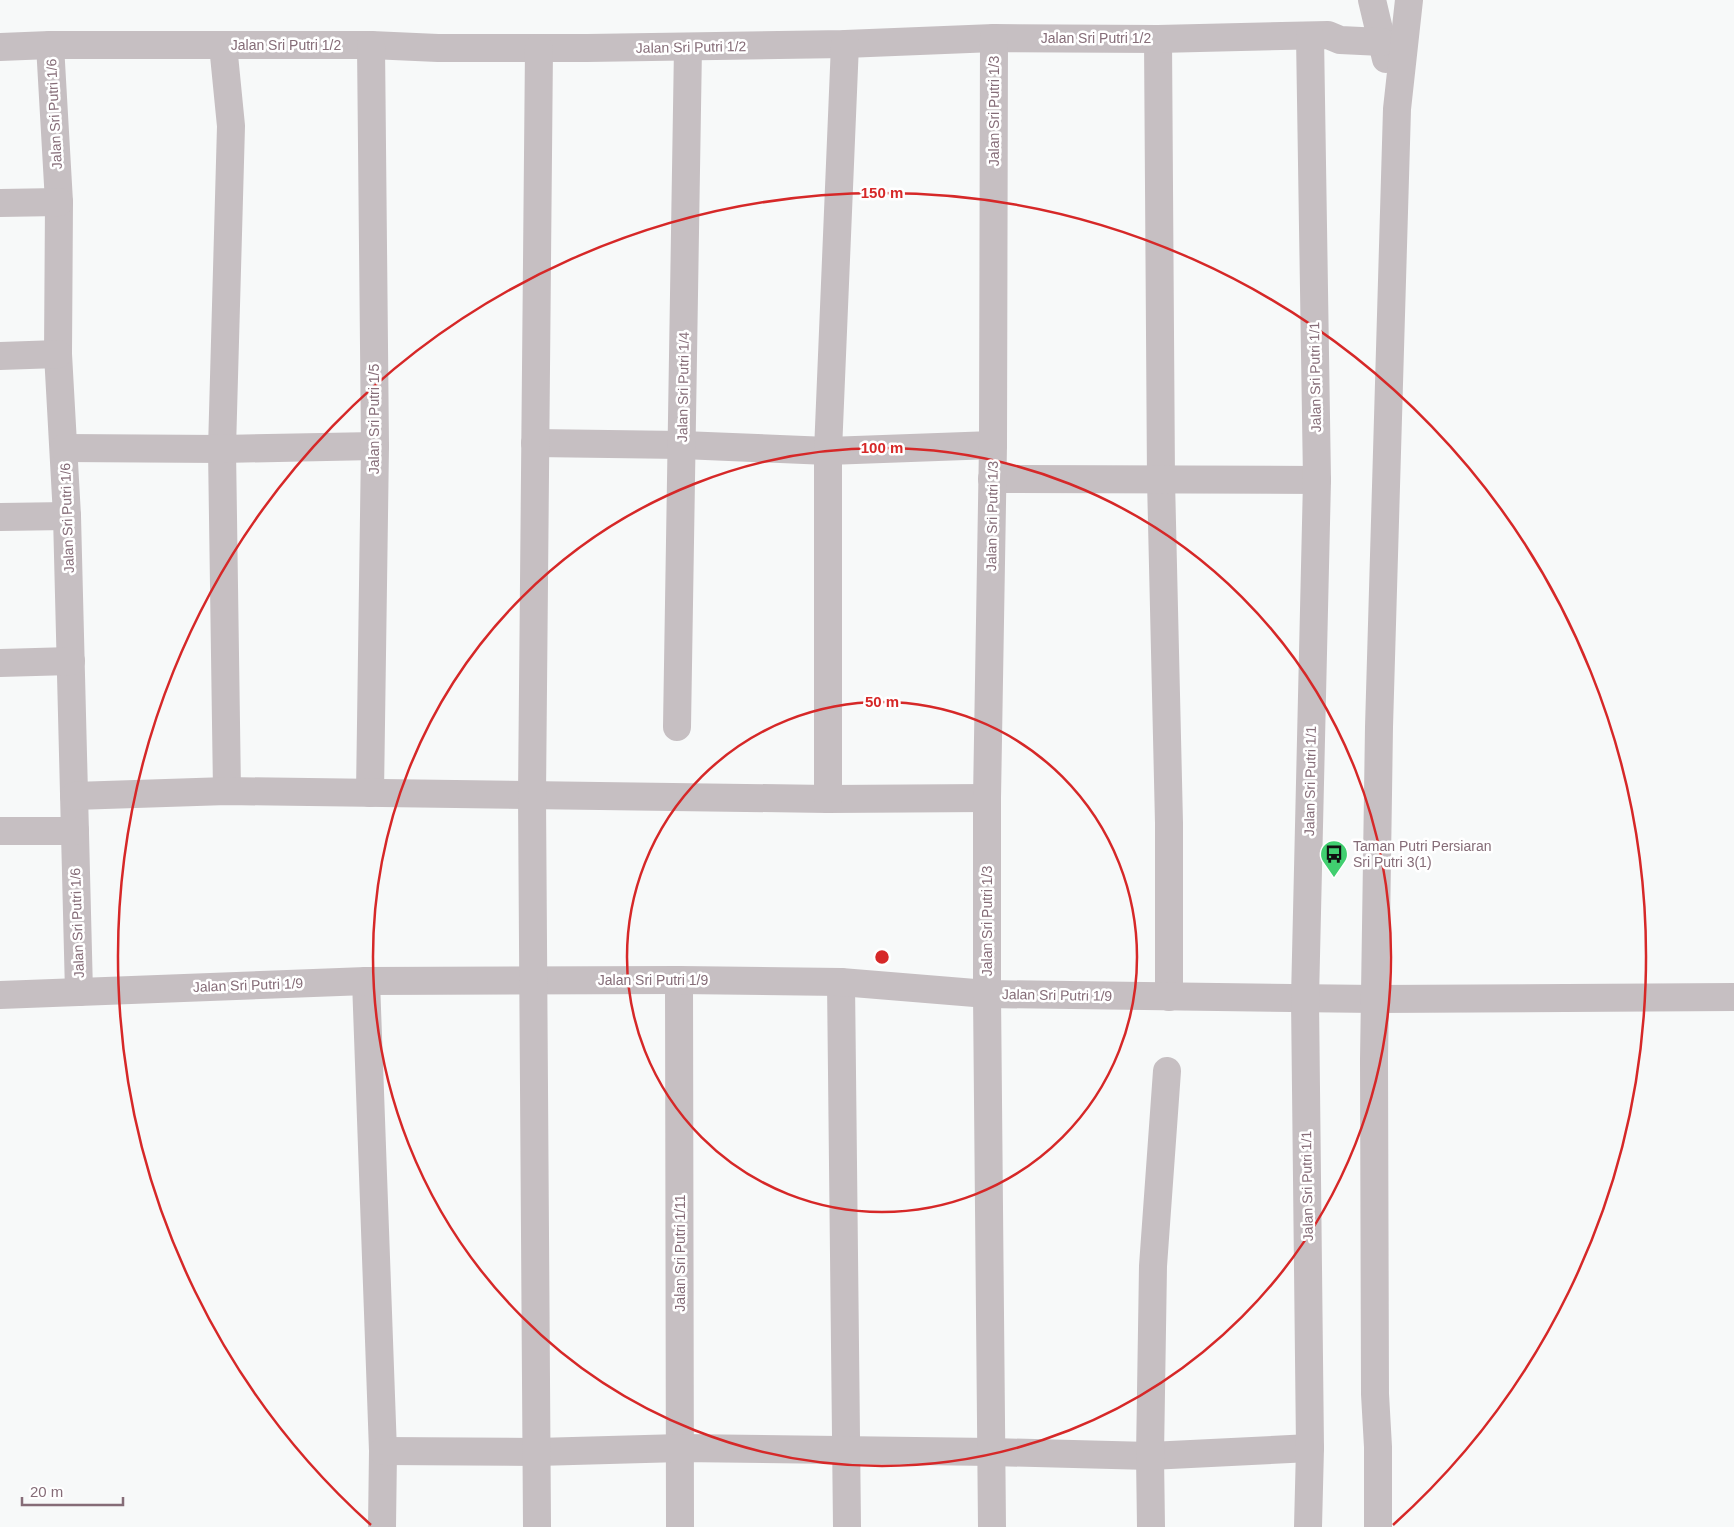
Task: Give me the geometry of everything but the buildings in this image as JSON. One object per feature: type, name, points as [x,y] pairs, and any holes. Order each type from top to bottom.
[{"type":"street","points":[[1372,0],[1397,109]]},
{"type":"street","points":[[1378,1527],[1378,1447],[1375,1394],[1374,1060],[1378,737],[1397,109],[1410,0]]},
{"type":"street","name":"Jalan Sri Putri 1/2","points":[[0,47],[50,45],[371,45],[438,48],[688,47],[845,44],[994,38],[1328,35],[1340,40],[1382,42]]},
{"type":"street","name":"Jalan Sri Putri 1/1","points":[[1308,1527],[1310,1448],[1305,998],[1317,480],[1310,36]]},
{"type":"street","name":"Jalan Sri Putri 1/3","points":[[992,1527],[987,798],[993,445],[994,38]]},
{"type":"street","points":[[1158,38],[1161,480],[1169,823],[1169,997]]},
{"type":"street","points":[[828,799],[828,451],[845,44]]},
{"type":"street","name":"Jalan Sri Putri 1/6","points":[[50,45],[59,202],[58,354],[68,516],[79,992]]},
{"type":"street","points":[[223,45],[231,126],[222,449],[227,791]]},
{"type":"street","name":"Jalan Sri Putri 1/5","points":[[370,793],[374,446],[371,45]]},
{"type":"street","name":"Jalan Sri Putri 1/4","points":[[677,727],[688,47]]},
{"type":"street","points":[[537,1527],[532,796],[539,48]]},
{"type":"street","points":[[0,203],[59,202]]},
{"type":"street","points":[[0,356],[58,354]]},
{"type":"street","points":[[534,443],[682,445],[828,451],[993,445]]},
{"type":"street","points":[[64,448],[222,449],[374,446]]},
{"type":"street","points":[[992,479],[1317,480]]},
{"type":"street","points":[[0,517],[68,516]]},
{"type":"street","points":[[0,663],[71,661]]},
{"type":"street","points":[[74,796],[227,791],[828,799],[987,798]]},
{"type":"street","points":[[0,831],[75,831]]},
{"type":"street","name":"Jalan Sri Putri 1/9","points":[[0,995],[366,981],[679,980],[842,982],[987,994],[1169,997],[1376,999],[1734,997]]},
{"type":"street","name":"Jalan Sri Putri 1/11","points":[[679,980],[680,1527]]},
{"type":"street","points":[[366,981],[383,1451],[382,1527]]},
{"type":"street","points":[[842,982],[847,1527]]},
{"type":"street","points":[[1151,1527],[1150,1456],[1153,1266],[1167,1071]]},
{"type":"street","points":[[383,1451],[537,1452],[680,1448],[1150,1456],[1310,1448]]},
{"type":"place","name":"Taman Putri Persiaran Sri Putri 3(1)","points":[[1334,878]]}]
